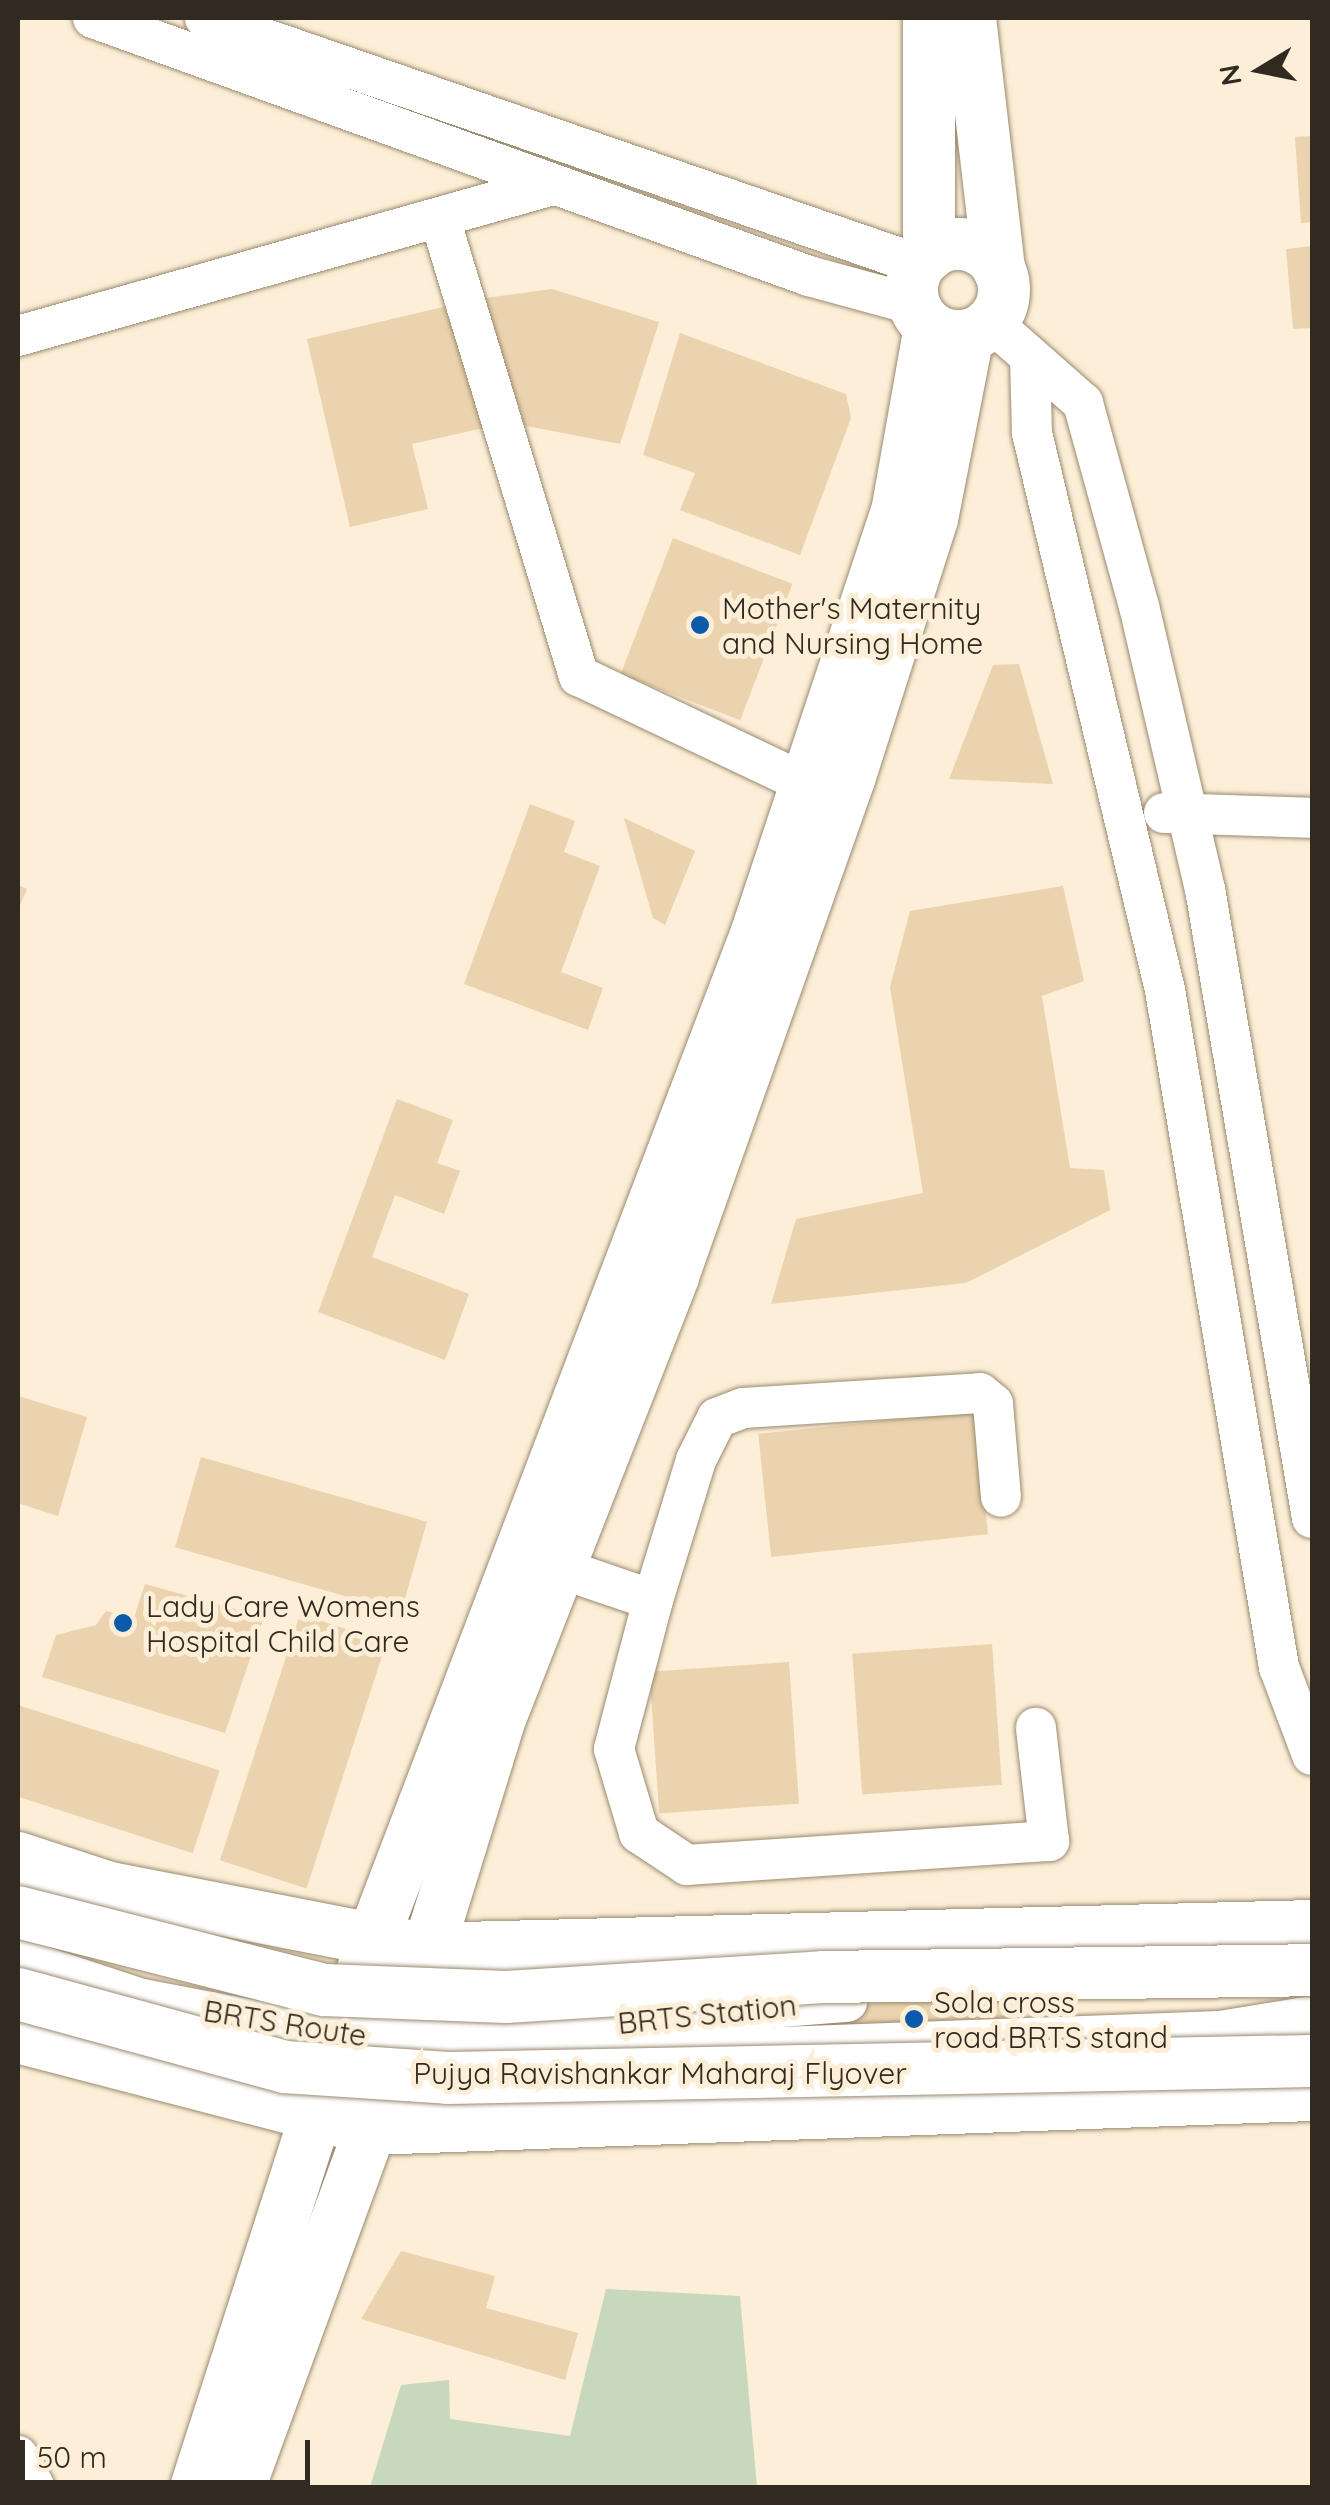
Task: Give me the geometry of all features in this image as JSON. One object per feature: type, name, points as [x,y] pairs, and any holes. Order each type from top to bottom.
[{"type":"main road","points":[[240,2488],[401,2039],[424,1948],[849,779],[932,520],[942,302],[929,18]]},
{"type":"main road","points":[[942,302],[1003,297],[970,18]]},
{"type":"main road","points":[[196,2488],[372,1942],[806,784],[897,512],[942,302],[968,245],[999,270]]},
{"type":"main road","points":[[18,1858],[110,1888],[372,1942],[424,1948],[1312,1926]]},
{"type":"main road","points":[[18,1912],[324,1990],[506,1997],[824,1978],[1312,1970]]},
{"type":"main road","name":"Pujya Ravishankar Maharaj Flyover","points":[[18,1994],[284,2067],[448,2078],[1312,2061]]},
{"type":"main road","points":[[18,2037],[314,2122],[370,2129],[1312,2095]]},
{"type":"street","points":[[93,18],[553,185],[942,302]]},
{"type":"street","points":[[204,18],[942,302],[1030,358],[1083,403],[1188,814],[1312,1518]]},
{"type":"street","points":[[18,336],[553,185]]},
{"type":"street","points":[[440,219],[579,676],[806,784]]},
{"type":"street","points":[[1030,358],[1032,433],[1130,812],[1278,1666],[1312,1755]]},
{"type":"street","points":[[1130,812],[1312,818]]},
{"type":"street","points":[[1001,1497],[994,1404],[980,1393],[743,1408],[716,1418],[696,1460],[653,1600],[614,1749],[639,1833],[687,1865],[1049,1842],[1036,1728]]},
{"type":"street","points":[[560,1568],[653,1600]]},
{"type":"street","name":"BRTS Route","points":[[18,1958],[142,1999],[344,2037],[559,2038]]},
{"type":"street","name":"BRTS Station","points":[[559,2038],[616,2020],[1046,1992],[1222,1988],[1312,2002]]},
{"type":"street","name":"BRTS Station","points":[[559,2038],[617,2052],[1220,2031],[1312,2016]]},
{"type":"street","points":[[18,2456],[35,2488]]},
{"type":"green space","points":[[606,2289],[740,2296],[757,2487],[370,2487],[401,2385],[449,2380],[450,2419],[570,2436]]},
{"type":"building","points":[[1312,136],[1312,222],[1301,223],[1295,137]]},
{"type":"building","points":[[1312,246],[1312,328],[1293,329],[1286,249]]},
{"type":"building","points":[[552,289],[659,322],[620,444],[511,423],[485,298]]},
{"type":"building","points":[[460,303],[488,427],[412,444],[428,509],[350,527],[307,339]]},
{"type":"building","points":[[680,333],[846,394],[851,418],[800,555],[680,510],[695,473],[643,455]]},
{"type":"building","points":[[673,538],[792,584],[740,720],[621,674]]},
{"type":"building","points":[[1019,664],[1053,784],[949,779],[993,665]]},
{"type":"building","points":[[530,804],[575,821],[564,852],[600,866],[561,972],[603,988],[588,1030],[464,984]]},
{"type":"building","points":[[624,818],[695,851],[665,925],[653,918]]},
{"type":"building","points":[[18,885],[27,889],[18,910]]},
{"type":"building","points":[[1063,886],[1084,981],[1042,996],[1070,1168],[1104,1170],[1110,1210],[966,1283],[771,1304],[796,1219],[923,1193],[890,987],[910,911]]},
{"type":"building","points":[[397,1099],[453,1120],[437,1163],[460,1171],[444,1214],[395,1195],[372,1257],[469,1294],[445,1360],[318,1312]]},
{"type":"building","points":[[18,1396],[87,1417],[58,1516],[18,1503]]},
{"type":"building","points":[[975,1411],[988,1534],[771,1557],[758,1434]]},
{"type":"building","points":[[201,1457],[427,1522],[401,1612],[175,1547]]},
{"type":"building","points":[[145,1584],[264,1617],[225,1733],[42,1677],[56,1635],[96,1625],[106,1611],[134,1618]]},
{"type":"building","points":[[300,1614],[387,1642],[307,1888],[220,1860]]},
{"type":"building","points":[[992,1644],[1002,1785],[862,1794],[852,1654]]},
{"type":"building","points":[[789,1662],[799,1804],[659,1813],[649,1672]]},
{"type":"building","points":[[18,1705],[220,1771],[193,1853],[18,1796]]},
{"type":"building","name":"Sola cross road BRTS stand","points":[[1008,1996],[1008,2031],[841,2035],[805,2007]]},
{"type":"building","points":[[401,2251],[495,2276],[486,2308],[578,2333],[565,2380],[361,2319]]},
{"type":"place","name":"Mother's Maternity and Nursing Home","points":[[700,625]]},
{"type":"place","name":"Lady Care Womens Hospital Child Care","points":[[123,1623]]},
{"type":"place","name":"Sola cross road BRTS stand","points":[[914,2019]]}]
